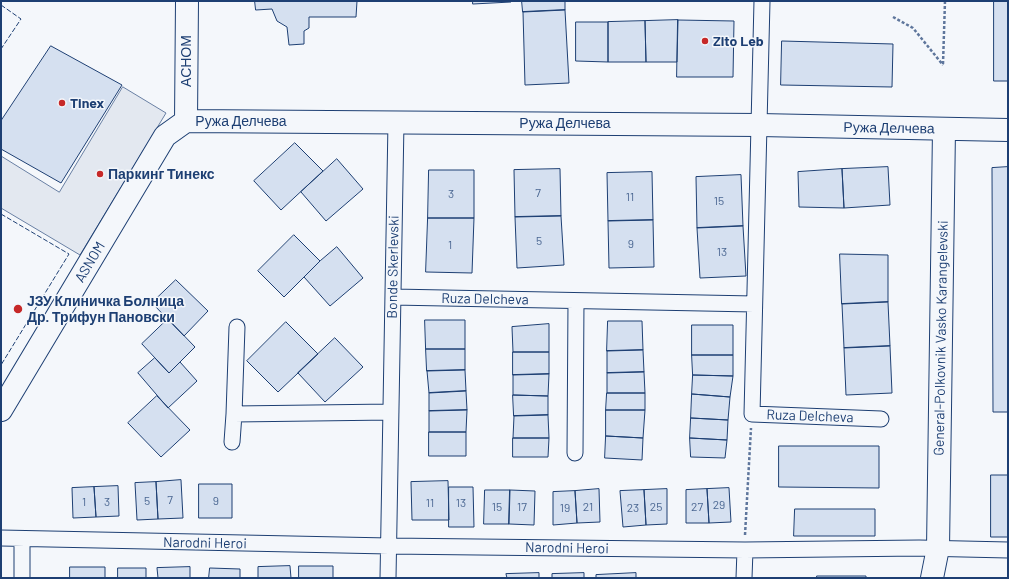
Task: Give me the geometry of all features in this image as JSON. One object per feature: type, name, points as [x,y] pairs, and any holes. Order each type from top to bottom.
[{"type":"street","name":"АСНОМ","points":[[186,121],[187,1]]},
{"type":"street","name":"Ruza Delcheva","points":[[762,1],[752,414],[881,419]]},
{"type":"street","name":"Ружа Делчева","points":[[186,121],[759,125],[1008,130]]},
{"type":"street","name":"ASNOM","points":[[1,410],[165,136],[186,121]]},
{"type":"street","name":"Bonde Skerlevski","points":[[389,546],[396,122]]},
{"type":"street","name":"General-Polkovnik Vasko Karangelevski","points":[[943,578],[938,548],[944,129]]},
{"type":"street","name":"Ruza Delcheva","points":[[393,297],[754,304]]},
{"type":"street","points":[[575,453],[576,301]]},
{"type":"street","points":[[232,442],[237,327]]},
{"type":"street","points":[[234,414],[391,412]]},
{"type":"street","name":"Narodni Heroi","points":[[1,538],[389,546],[745,550],[938,548],[1008,550]]},
{"type":"street","points":[[22,539],[22,578]]},
{"type":"street","points":[[388,578],[389,546]]},
{"type":"street","name":"General-Polkovnik Vasko Karangelevski","points":[[932,578],[938,548]]},
{"type":"street","points":[[744,578],[745,550]]},
{"type":"path","points":[[893,17],[913,28],[943,65],[945,1]]},
{"type":"path","points":[[745,550],[752,414]]},
{"type":"shaded area","name":"Паркинг Тинекс","points":[[123,87],[166,113],[80,255],[1,208],[1,156],[59,192]]},
{"type":"building","points":[[255,1],[357,1],[356,17],[309,17],[309,28],[304,31],[304,44],[289,45],[287,27],[277,21],[272,9],[256,10]]},
{"type":"building","points":[[473,1],[511,1],[511,2],[473,4]]},
{"type":"building","points":[[522,1],[565,1],[565,10],[523,12]]},
{"type":"building","points":[[994,1],[1008,1],[1008,81],[994,81]]},
{"type":"building","points":[[565,10],[569,83],[525,85],[523,12]]},
{"type":"building","points":[[678,20],[677,62],[646,62],[645,21]]},
{"type":"building","name":"Zito Leb","points":[[678,20],[734,21],[733,77],[677,77]]},
{"type":"building","points":[[645,21],[646,62],[608,62],[608,22]]},
{"type":"building","points":[[576,22],[608,22],[608,62],[576,61]]},
{"type":"building","points":[[782,41],[893,44],[892,87],[781,85]]},
{"type":"building","name":"Tinex","points":[[51,46],[122,85],[61,183],[1,149],[1,121]]},
{"type":"building","points":[[295,143],[323,171],[281,210],[254,181]]},
{"type":"building","points":[[337,159],[363,189],[326,221],[301,192]]},
{"type":"building","points":[[888,167],[890,205],[844,208],[842,169]]},
{"type":"building","points":[[1008,167],[1008,412],[993,412],[992,168]]},
{"type":"building","points":[[560,169],[561,216],[515,217],[514,170]]},
{"type":"building","points":[[842,169],[844,208],[799,207],[798,172]]},
{"type":"building","points":[[429,170],[474,170],[474,218],[428,218]]},
{"type":"building","points":[[652,172],[653,220],[608,221],[607,173]]},
{"type":"building","points":[[741,175],[743,226],[697,228],[696,177]]},
{"type":"building","points":[[561,216],[564,265],[517,268],[515,217]]},
{"type":"building","points":[[428,218],[474,218],[472,273],[426,272]]},
{"type":"building","points":[[653,220],[654,267],[609,268],[608,221]]},
{"type":"building","points":[[743,226],[746,276],[700,278],[697,228]]},
{"type":"building","points":[[294,235],[320,261],[284,297],[258,271]]},
{"type":"building","points":[[337,247],[363,278],[330,306],[304,277]]},
{"type":"building","points":[[840,254],[888,255],[888,302],[842,304]]},
{"type":"building","points":[[176,280],[208,311],[184,336],[152,303]]},
{"type":"building","points":[[888,302],[890,346],[844,348],[842,304]]},
{"type":"building","points":[[168,319],[195,347],[169,373],[142,344]]},
{"type":"building","points":[[425,320],[465,320],[465,349],[426,349]]},
{"type":"building","points":[[608,321],[642,321],[643,350],[607,351]]},
{"type":"building","points":[[286,322],[318,354],[278,392],[247,361]]},
{"type":"building","points":[[549,324],[549,352],[513,352],[512,327]]},
{"type":"building","points":[[692,325],[733,325],[733,355],[692,355]]},
{"type":"building","points":[[335,338],[363,367],[325,402],[298,373]]},
{"type":"building","points":[[890,346],[892,393],[846,395],[844,348]]},
{"type":"building","points":[[426,349],[465,349],[465,370],[427,371]]},
{"type":"building","points":[[643,350],[644,372],[607,373],[607,351]]},
{"type":"building","points":[[513,352],[549,352],[549,374],[513,375]]},
{"type":"building","points":[[692,355],[733,355],[733,376],[693,375]]},
{"type":"building","points":[[155,358],[169,373],[180,362],[197,381],[168,408],[138,373]]},
{"type":"building","points":[[465,370],[466,391],[429,393],[427,371]]},
{"type":"building","points":[[644,372],[645,393],[607,393],[607,373]]},
{"type":"building","points":[[549,374],[548,396],[513,395],[513,375]]},
{"type":"building","points":[[693,375],[733,376],[730,397],[692,394]]},
{"type":"building","points":[[466,391],[467,410],[429,411],[429,393]]},
{"type":"building","points":[[607,393],[645,393],[645,410],[606,410]]},
{"type":"building","points":[[692,394],[730,397],[728,420],[691,418]]},
{"type":"building","points":[[513,395],[548,396],[548,415],[514,416]]},
{"type":"building","points":[[157,396],[190,430],[161,457],[128,423]]},
{"type":"building","points":[[467,410],[466,432],[429,432],[429,411]]},
{"type":"building","points":[[606,410],[645,410],[643,438],[606,436]]},
{"type":"building","points":[[548,415],[549,438],[513,438],[514,416]]},
{"type":"building","points":[[691,418],[728,420],[727,440],[690,438]]},
{"type":"building","points":[[429,432],[466,432],[466,456],[429,456]]},
{"type":"building","points":[[606,436],[643,438],[642,460],[605,458]]},
{"type":"building","points":[[513,438],[549,438],[548,457],[513,457]]},
{"type":"building","points":[[690,438],[727,440],[725,458],[691,457]]},
{"type":"building","points":[[779,446],[879,446],[879,488],[779,487]]},
{"type":"building","points":[[991,475],[1008,475],[1008,537],[991,537]]},
{"type":"building","points":[[181,480],[183,518],[158,519],[156,482]]},
{"type":"building","points":[[448,481],[449,520],[412,520],[411,482]]},
{"type":"building","points":[[156,482],[158,519],[137,520],[135,483]]},
{"type":"building","points":[[199,484],[232,484],[232,518],[199,518]]},
{"type":"building","points":[[118,486],[119,516],[96,517],[94,487]]},
{"type":"building","points":[[94,487],[96,517],[73,518],[72,488]]},
{"type":"building","points":[[449,487],[473,487],[474,527],[449,527]]},
{"type":"building","points":[[729,488],[731,522],[709,523],[707,489]]},
{"type":"building","points":[[599,489],[600,522],[577,523],[575,491]]},
{"type":"building","points":[[667,489],[667,524],[646,525],[644,490]]},
{"type":"building","points":[[707,489],[709,523],[686,523],[686,490]]},
{"type":"building","points":[[485,490],[510,490],[509,524],[484,524]]},
{"type":"building","points":[[510,490],[535,491],[534,525],[509,524]]},
{"type":"building","points":[[644,490],[646,525],[623,527],[620,491]]},
{"type":"building","points":[[575,491],[577,523],[553,525],[553,492]]},
{"type":"building","points":[[795,509],[875,509],[875,536],[794,536]]},
{"type":"building","points":[[290,566],[291,578],[258,578],[258,567]]},
{"type":"building","points":[[299,566],[333,566],[333,578],[299,578]]},
{"type":"building","points":[[70,567],[105,567],[105,578],[70,578]]},
{"type":"building","points":[[190,567],[190,578],[158,578],[157,568]]},
{"type":"building","points":[[118,568],[146,568],[146,578],[118,578]]},
{"type":"building","points":[[210,568],[240,569],[240,578],[209,578]]},
{"type":"building","points":[[539,573],[539,578],[507,578],[506,574]]},
{"type":"building","points":[[584,573],[584,578],[552,578],[552,574]]},
{"type":"building","points":[[636,573],[636,578],[596,578],[596,575]]},
{"type":"building","points":[[817,576],[866,576],[866,578],[817,578]]},
{"type":"fence","points":[[1,5],[21,19],[1,49]]},
{"type":"fence","points":[[1,214],[69,254],[1,365]]},
{"type":"place","name":"Zito Leb","points":[[705,41]]},
{"type":"place","name":"Tinex","points":[[62,103]]},
{"type":"place","name":"Паркинг Тинекс","points":[[100,174]]},
{"type":"place","name":"ЈЗУ Клиничка Болница Др. Трифун Пановски","points":[[18,309]]}]
